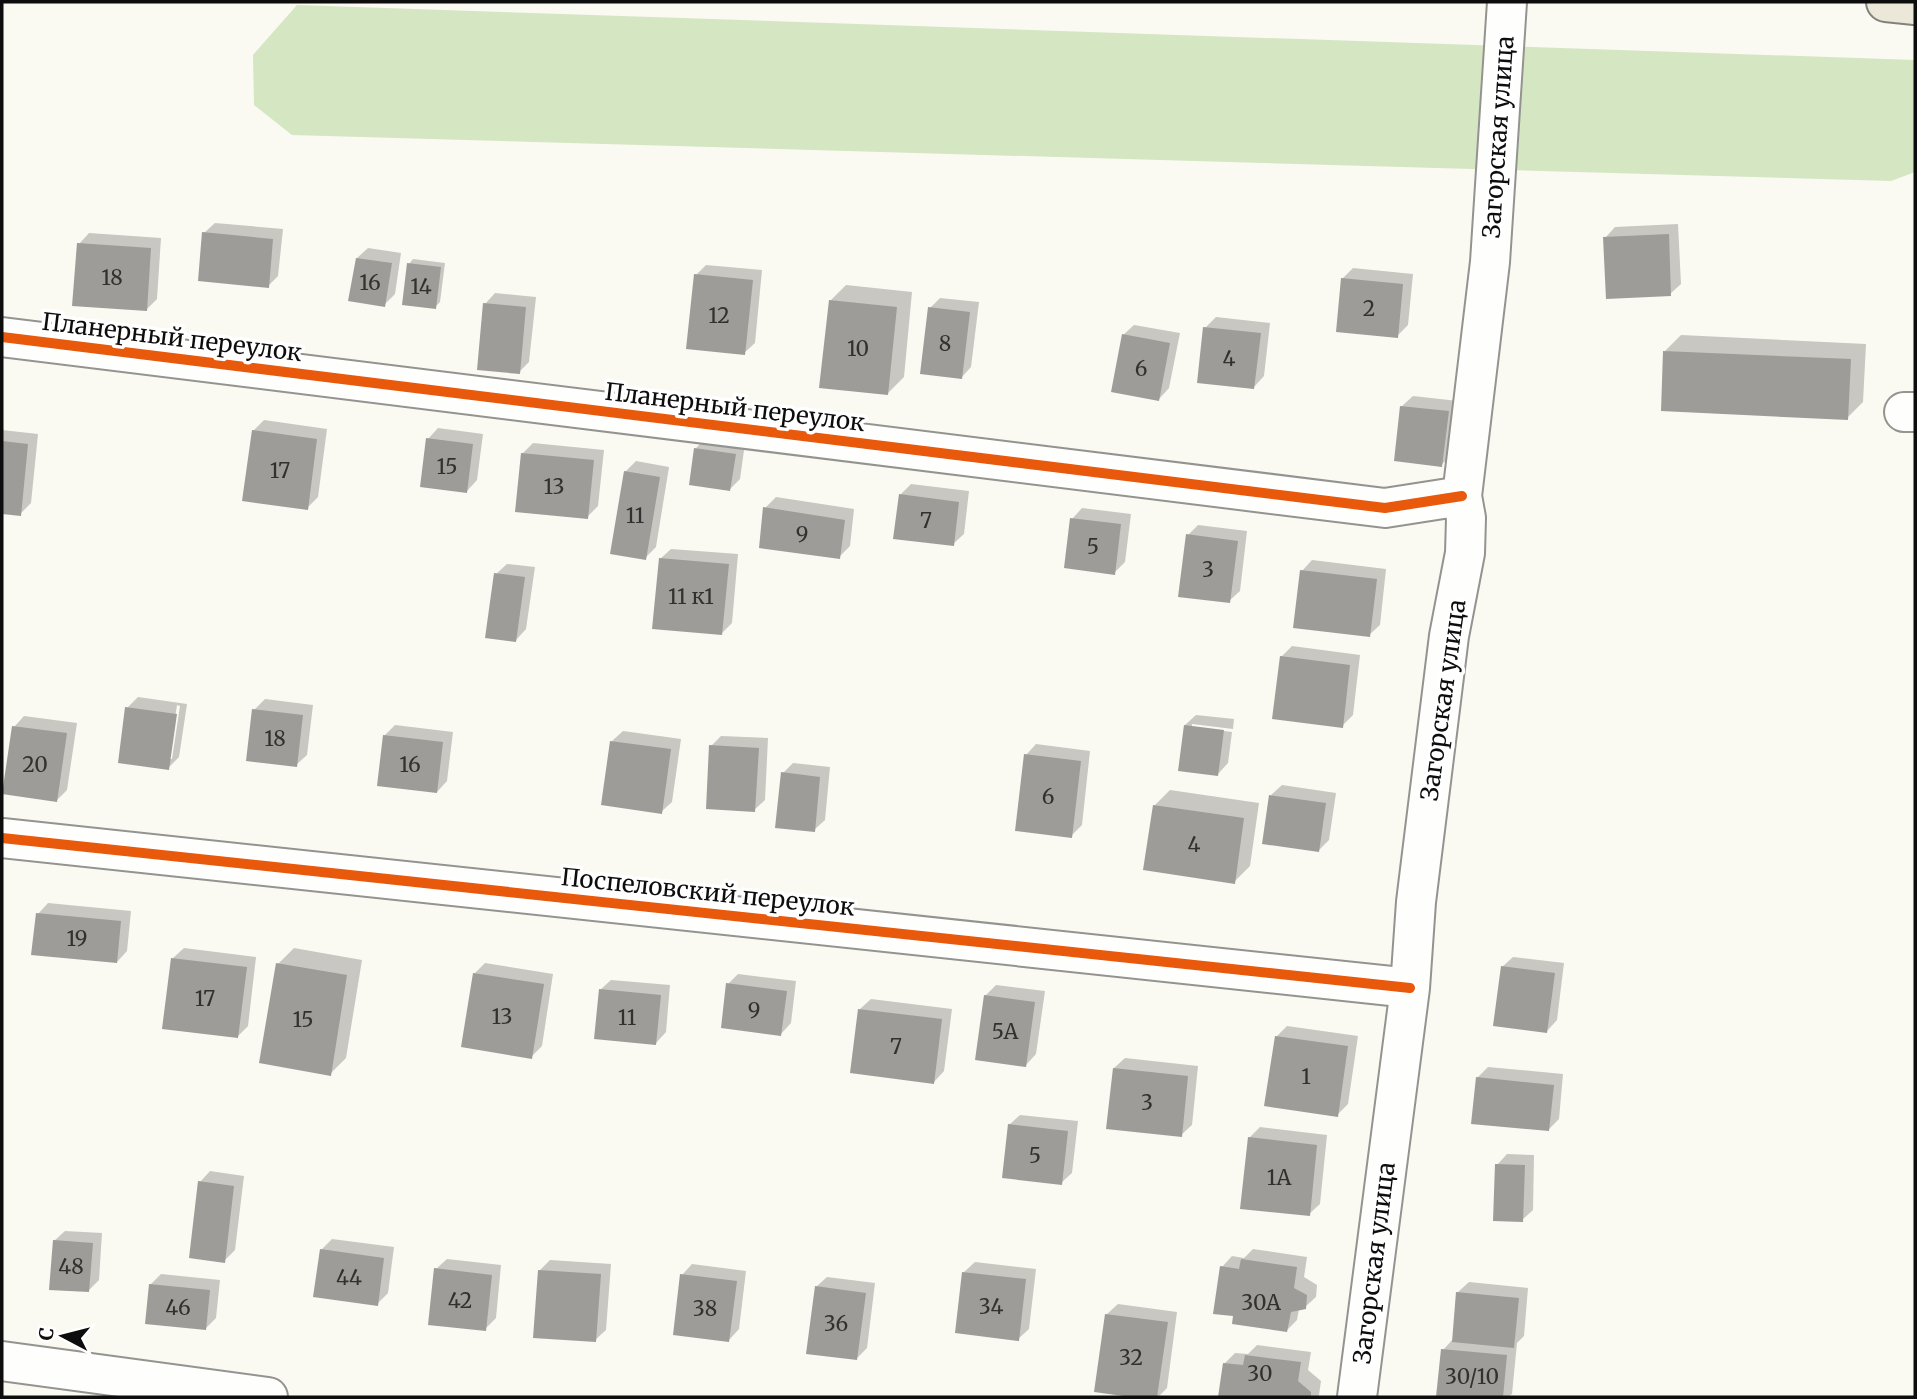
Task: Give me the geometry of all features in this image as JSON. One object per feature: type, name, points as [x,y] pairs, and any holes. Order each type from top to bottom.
[{"type":"main road","points":[[1886,2],[1915,5]]},
{"type":"street","name":"Загорская улица","points":[[1357,1397],[1410,988],[1416,902],[1449,636],[1465,553],[1466,518],[1462,496],[1490,262],[1507,2]]},
{"type":"street","name":"Планерный переулок","points":[[2,337],[1385,509],[1462,496]]},
{"type":"street","name":"Поспеловский переулок","points":[[2,838],[1410,988]]},
{"type":"street","points":[[2,1361],[268,1397]]},
{"type":"green space","points":[[297,5],[1915,60],[1915,172],[1891,181],[292,135],[254,105],[253,55]]},
{"type":"building","points":[[202,232],[273,239],[269,288],[198,281]]},
{"type":"building","points":[[1669,234],[1671,296],[1606,299],[1603,237]]},
{"type":"building","points":[[77,243],[151,248],[147,311],[72,306]]},
{"type":"building","points":[[356,258],[392,263],[385,307],[348,301]]},
{"type":"building","points":[[407,263],[441,267],[436,309],[402,305]]},
{"type":"building","points":[[694,274],[753,280],[745,355],[686,349]]},
{"type":"building","points":[[1341,278],[1403,284],[1398,338],[1336,332]]},
{"type":"building","points":[[829,300],[897,307],[888,395],[819,388]]},
{"type":"building","points":[[483,303],[526,307],[520,374],[477,370]]},
{"type":"building","points":[[928,307],[970,312],[962,379],[920,374]]},
{"type":"building","points":[[1203,327],[1261,333],[1254,389],[1197,383]]},
{"type":"building","points":[[1122,334],[1170,343],[1159,401],[1111,392]]},
{"type":"building","points":[[1663,351],[1851,359],[1848,420],[1661,411]]},
{"type":"building","points":[[1400,406],[1449,411],[1442,467],[1394,461]]},
{"type":"building","points":[[252,430],[317,439],[308,510],[242,501]]},
{"type":"building","points":[[426,438],[473,444],[467,493],[420,487]]},
{"type":"building","points":[[2,441],[28,444],[21,516],[2,514]]},
{"type":"building","points":[[694,448],[736,454],[730,491],[689,485]]},
{"type":"building","points":[[521,453],[594,460],[588,519],[515,512]]},
{"type":"building","points":[[624,471],[660,477],[646,560],[610,554]]},
{"type":"building","points":[[899,494],[959,502],[954,546],[893,539]]},
{"type":"building","points":[[763,507],[845,520],[840,559],[759,548]]},
{"type":"building","points":[[1070,518],[1121,524],[1115,575],[1064,568]]},
{"type":"building","points":[[1186,534],[1238,541],[1230,603],[1178,597]]},
{"type":"building","points":[[659,558],[729,564],[722,635],[652,629]]},
{"type":"building","points":[[1300,570],[1377,579],[1370,637],[1293,628]]},
{"type":"building","points":[[494,573],[525,577],[516,642],[485,638]]},
{"type":"building","points":[[1280,656],[1350,665],[1343,728],[1272,719]]},
{"type":"building","points":[[125,707],[177,714],[169,770],[118,763]]},
{"type":"building","points":[[252,709],[303,715],[297,767],[246,761]]},
{"type":"building","points":[[1184,725],[1224,730],[1218,776],[1178,771]]},
{"type":"building","points":[[12,726],[67,733],[57,802],[2,794]]},
{"type":"building","points":[[383,735],[443,742],[437,793],[377,786]]},
{"type":"building","points":[[610,741],[671,749],[662,814],[601,805]]},
{"type":"building","points":[[709,745],[759,748],[755,812],[706,809]]},
{"type":"building","points":[[1024,754],[1081,761],[1072,838],[1015,831]]},
{"type":"building","points":[[781,772],[820,777],[815,832],[775,828]]},
{"type":"building","points":[[1269,795],[1326,803],[1319,852],[1262,844]]},
{"type":"building","points":[[1153,805],[1244,818],[1235,884],[1143,870]]},
{"type":"building","points":[[36,913],[121,921],[117,963],[31,955]]},
{"type":"building","points":[[171,958],[247,967],[238,1038],[162,1029]]},
{"type":"building","points":[[276,963],[347,975],[331,1076],[259,1063]]},
{"type":"building","points":[[1501,966],[1555,973],[1547,1033],[1493,1026]]},
{"type":"building","points":[[473,973],[544,984],[532,1059],[461,1047]]},
{"type":"building","points":[[726,983],[787,991],[781,1036],[721,1028]]},
{"type":"building","points":[[599,989],[661,995],[656,1045],[594,1039]]},
{"type":"building","points":[[984,995],[1035,1002],[1026,1067],[975,1060]]},
{"type":"building","points":[[858,1009],[942,1019],[934,1084],[850,1073]]},
{"type":"building","points":[[1275,1036],[1348,1046],[1338,1117],[1264,1106]]},
{"type":"building","points":[[1113,1068],[1188,1076],[1182,1137],[1106,1129]]},
{"type":"building","points":[[1476,1077],[1554,1085],[1549,1131],[1471,1124]]},
{"type":"building","points":[[1008,1124],[1068,1131],[1062,1185],[1002,1178]]},
{"type":"building","points":[[1248,1137],[1317,1145],[1310,1216],[1240,1209]]},
{"type":"building","points":[[1495,1164],[1525,1165],[1523,1222],[1493,1221]]},
{"type":"building","points":[[198,1181],[234,1186],[225,1263],[189,1258]]},
{"type":"building","points":[[53,1240],[93,1243],[89,1292],[49,1290]]},
{"type":"building","points":[[320,1249],[384,1258],[378,1306],[313,1297]]},
{"type":"building","points":[[1241,1259],[1297,1267],[1294,1288],[1307,1295],[1306,1309],[1291,1312],[1287,1332],[1232,1324],[1233,1316],[1213,1314],[1220,1266],[1239,1269]]},
{"type":"building","points":[[434,1268],[492,1275],[486,1331],[428,1325]]},
{"type":"building","points":[[538,1270],[601,1274],[596,1342],[533,1338]]},
{"type":"building","points":[[962,1272],[1026,1279],[1019,1341],[955,1333]]},
{"type":"building","points":[[680,1274],[737,1281],[729,1342],[673,1335]]},
{"type":"building","points":[[149,1284],[210,1290],[206,1330],[145,1324]]},
{"type":"building","points":[[815,1286],[866,1293],[857,1360],[806,1354]]},
{"type":"building","points":[[1456,1292],[1519,1298],[1514,1348],[1452,1342]]},
{"type":"building","points":[[1105,1314],[1168,1322],[1157,1397],[1094,1392]]},
{"type":"building","points":[[1441,1349],[1507,1355],[1503,1397],[1436,1397]]},
{"type":"building","points":[[1245,1355],[1301,1362],[1298,1381],[1311,1392],[1311,1397],[1218,1397],[1223,1363],[1243,1365]]},
{"type":"cycle path","points":[[2,337],[1385,508],[1462,496]]},
{"type":"cycle path","points":[[2,838],[1410,988]]}]
